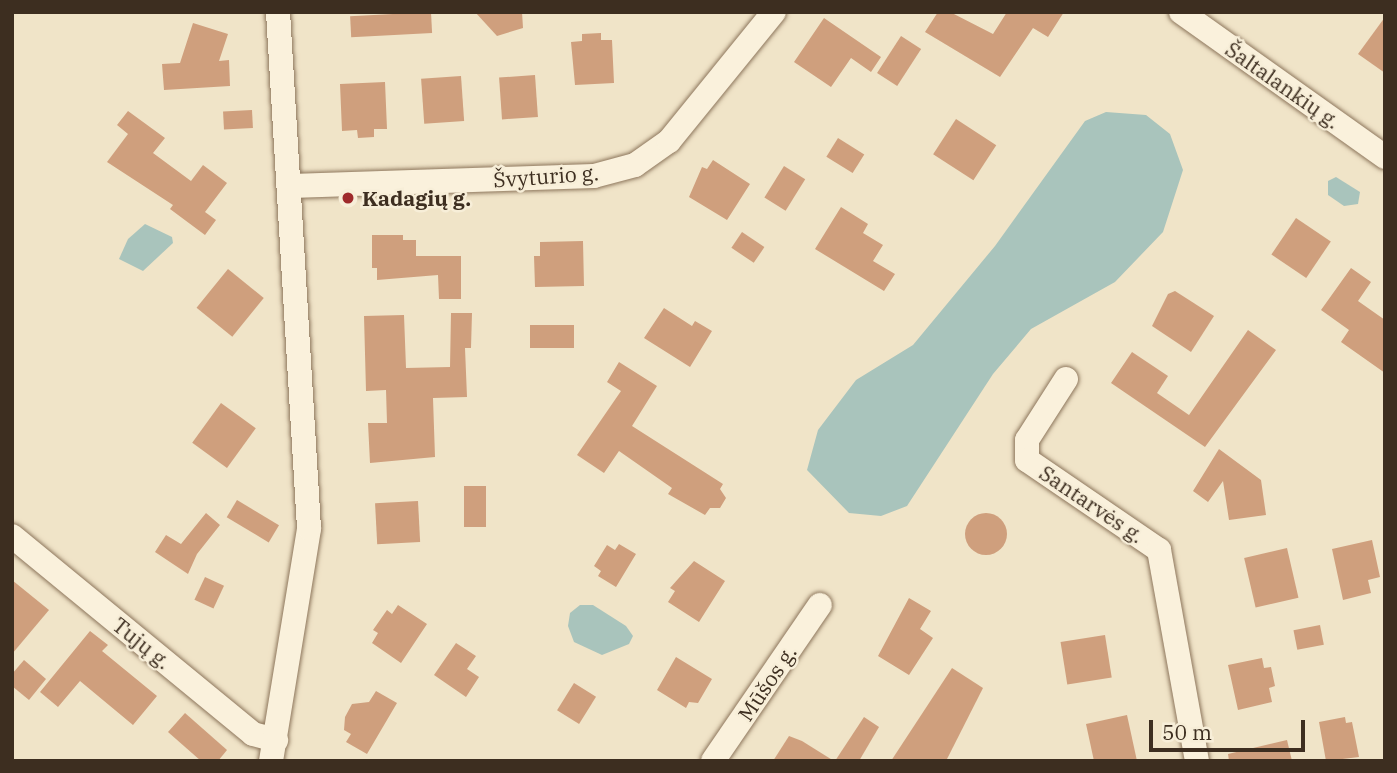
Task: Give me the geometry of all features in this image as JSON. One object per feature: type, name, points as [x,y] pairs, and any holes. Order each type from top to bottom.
[{"type":"street","points":[[273,751],[309,528],[291,186],[278,12]]},
{"type":"street","name":"Švyturio g.","points":[[291,186],[594,176],[635,164],[669,141],[774,12]]},
{"type":"street","name":"Šaltalankių g.","points":[[1181,12],[1385,157]]},
{"type":"street","name":"Santarvės g.","points":[[1066,379],[1027,440],[1027,460],[1159,550],[1197,761]]},
{"type":"street","name":"Tujų g.","points":[[12,537],[273,751]]},
{"type":"street","name":"Mūšos g.","points":[[713,761],[820,605]]},
{"type":"water","points":[[1106,112],[1146,115],[1170,134],[1183,170],[1163,232],[1115,282],[1031,329],[993,374],[907,506],[881,516],[849,513],[807,470],[818,430],[856,380],[913,345],[995,246],[1085,121]]},
{"type":"water","points":[[1336,177],[1360,192],[1358,204],[1344,206],[1328,195],[1328,181]]},
{"type":"water","points":[[145,224],[172,237],[173,243],[143,271],[119,259],[128,239]]},
{"type":"water","points":[[580,605],[593,605],[626,626],[633,636],[629,644],[602,655],[574,642],[568,626],[570,613]]},
{"type":"building","points":[[431,12],[432,33],[351,37],[350,16]]},
{"type":"building","points":[[475,12],[522,12],[523,28],[497,36]]},
{"type":"building","points":[[938,12],[950,12],[993,34],[1007,12],[1064,12],[1048,37],[1033,28],[1000,77],[925,32]]},
{"type":"building","points":[[1385,17],[1385,73],[1358,54]]},
{"type":"building","points":[[824,18],[881,57],[871,72],[851,58],[831,87],[794,62]]},
{"type":"building","points":[[193,23],[228,34],[219,61],[229,60],[230,86],[164,90],[162,64],[180,63]]},
{"type":"building","points":[[601,33],[601,40],[612,40],[614,83],[575,85],[571,42],[582,41],[582,34]]},
{"type":"building","points":[[901,36],[921,49],[897,86],[877,73]]},
{"type":"building","points":[[535,75],[538,117],[502,119],[499,78]]},
{"type":"building","points":[[461,76],[464,121],[424,124],[421,79]]},
{"type":"building","points":[[385,82],[387,129],[374,129],[374,137],[358,138],[357,130],[342,131],[340,84]]},
{"type":"building","points":[[252,110],[253,128],[224,129],[223,112]]},
{"type":"building","points":[[128,111],[165,138],[153,153],[191,181],[203,165],[227,183],[205,212],[216,220],[205,235],[170,209],[173,205],[107,162],[128,134],[117,125]]},
{"type":"building","points":[[956,119],[996,145],[973,180],[933,154]]},
{"type":"building","points":[[838,138],[864,154],[853,173],[826,157]]},
{"type":"building","points":[[713,160],[750,184],[727,220],[689,197],[702,167],[707,169]]},
{"type":"building","points":[[784,166],[805,179],[786,211],[764,197]]},
{"type":"building","points":[[841,207],[868,224],[863,233],[883,245],[873,261],[895,274],[884,291],[815,249]]},
{"type":"building","points":[[1296,218],[1331,241],[1306,278],[1271,254]]},
{"type":"building","points":[[742,232],[764,247],[754,263],[731,248]]},
{"type":"building","points":[[372,235],[403,235],[403,240],[416,240],[416,256],[461,256],[461,299],[439,299],[438,275],[377,280],[377,268],[372,268]]},
{"type":"building","points":[[583,241],[584,286],[535,287],[534,256],[540,256],[540,242]]},
{"type":"building","points":[[1351,268],[1371,282],[1358,301],[1385,320],[1385,373],[1341,342],[1349,330],[1321,310]]},
{"type":"building","points":[[228,269],[264,298],[232,337],[197,308]]},
{"type":"building","points":[[1175,291],[1214,316],[1191,352],[1152,326],[1168,294]]},
{"type":"building","points":[[664,308],[692,326],[695,321],[712,331],[690,367],[644,338]]},
{"type":"building","points":[[451,313],[472,313],[471,348],[465,348],[467,397],[433,398],[435,457],[370,463],[368,423],[387,423],[386,390],[366,391],[364,316],[404,315],[406,368],[450,367]]},
{"type":"building","points":[[530,325],[574,325],[574,348],[530,348]]},
{"type":"building","points":[[1248,330],[1276,350],[1205,447],[1111,383],[1132,352],[1168,376],[1157,393],[1189,415]]},
{"type":"building","points":[[619,362],[657,386],[632,426],[723,484],[720,489],[726,498],[720,508],[710,508],[705,515],[668,494],[672,488],[619,451],[604,473],[577,455],[621,391],[607,382]]},
{"type":"building","points":[[221,403],[256,428],[227,468],[192,443]]},
{"type":"building","points":[[1219,449],[1261,480],[1266,515],[1229,520],[1223,481],[1208,502],[1193,491]]},
{"type":"building","points":[[464,486],[486,486],[486,527],[464,527]]},
{"type":"building","points":[[237,500],[279,525],[269,542],[227,517]]},
{"type":"building","points":[[418,501],[420,542],[377,544],[375,503]]},
{"type":"building","points":[[206,513],[220,525],[197,554],[188,574],[155,552],[166,535],[181,544]]},
{"type":"building","points":[[986,513],[1001,519],[1007,534],[1001,549],[986,555],[971,549],[965,534],[971,519]]},
{"type":"building","points":[[1372,540],[1380,577],[1368,580],[1371,593],[1343,600],[1332,549]]},
{"type":"building","points":[[619,544],[636,554],[616,587],[598,576],[601,571],[594,566],[607,545],[615,550]]},
{"type":"building","points":[[1287,548],[1298,598],[1256,608],[1244,558]]},
{"type":"building","points":[[694,561],[725,581],[699,622],[668,602],[675,591],[670,588]]},
{"type":"building","points":[[205,577],[224,586],[213,609],[194,600]]},
{"type":"building","points":[[12,580],[49,610],[12,654]]},
{"type":"building","points":[[909,598],[931,611],[920,629],[933,638],[909,675],[878,656]]},
{"type":"building","points":[[398,605],[427,624],[401,663],[372,643],[378,633],[373,630],[387,610],[392,614]]},
{"type":"building","points":[[1320,625],[1324,645],[1297,650],[1293,630]]},
{"type":"building","points":[[90,631],[108,645],[102,651],[157,696],[133,725],[80,681],[58,707],[40,692]]},
{"type":"building","points":[[1105,635],[1112,677],[1067,685],[1061,642]]},
{"type":"building","points":[[456,643],[476,656],[467,669],[479,677],[466,697],[434,675]]},
{"type":"building","points":[[676,657],[712,679],[698,703],[689,702],[686,708],[657,690]]},
{"type":"building","points":[[1262,658],[1264,668],[1271,667],[1275,686],[1269,688],[1272,702],[1238,710],[1228,665]]},
{"type":"building","points":[[24,660],[46,679],[29,700],[12,686],[12,674]]},
{"type":"building","points":[[952,668],[983,688],[946,761],[891,761]]},
{"type":"building","points":[[574,683],[596,697],[579,724],[557,710]]},
{"type":"building","points":[[376,691],[397,703],[367,754],[346,742],[351,734],[344,730],[345,717],[352,704],[369,702]]},
{"type":"building","points":[[185,713],[227,750],[218,761],[201,761],[168,732]]},
{"type":"building","points":[[1127,715],[1137,761],[1094,761],[1086,724]]},
{"type":"building","points":[[864,717],[879,727],[859,761],[835,761]]},
{"type":"building","points":[[1345,717],[1346,723],[1352,722],[1359,757],[1326,761],[1319,722]]},
{"type":"building","points":[[789,736],[802,741],[834,761],[773,761]]},
{"type":"building","points":[[1287,740],[1292,761],[1229,761],[1228,754]]},
{"type":"place","name":"Kadagių g.","points":[[348,198]]}]
